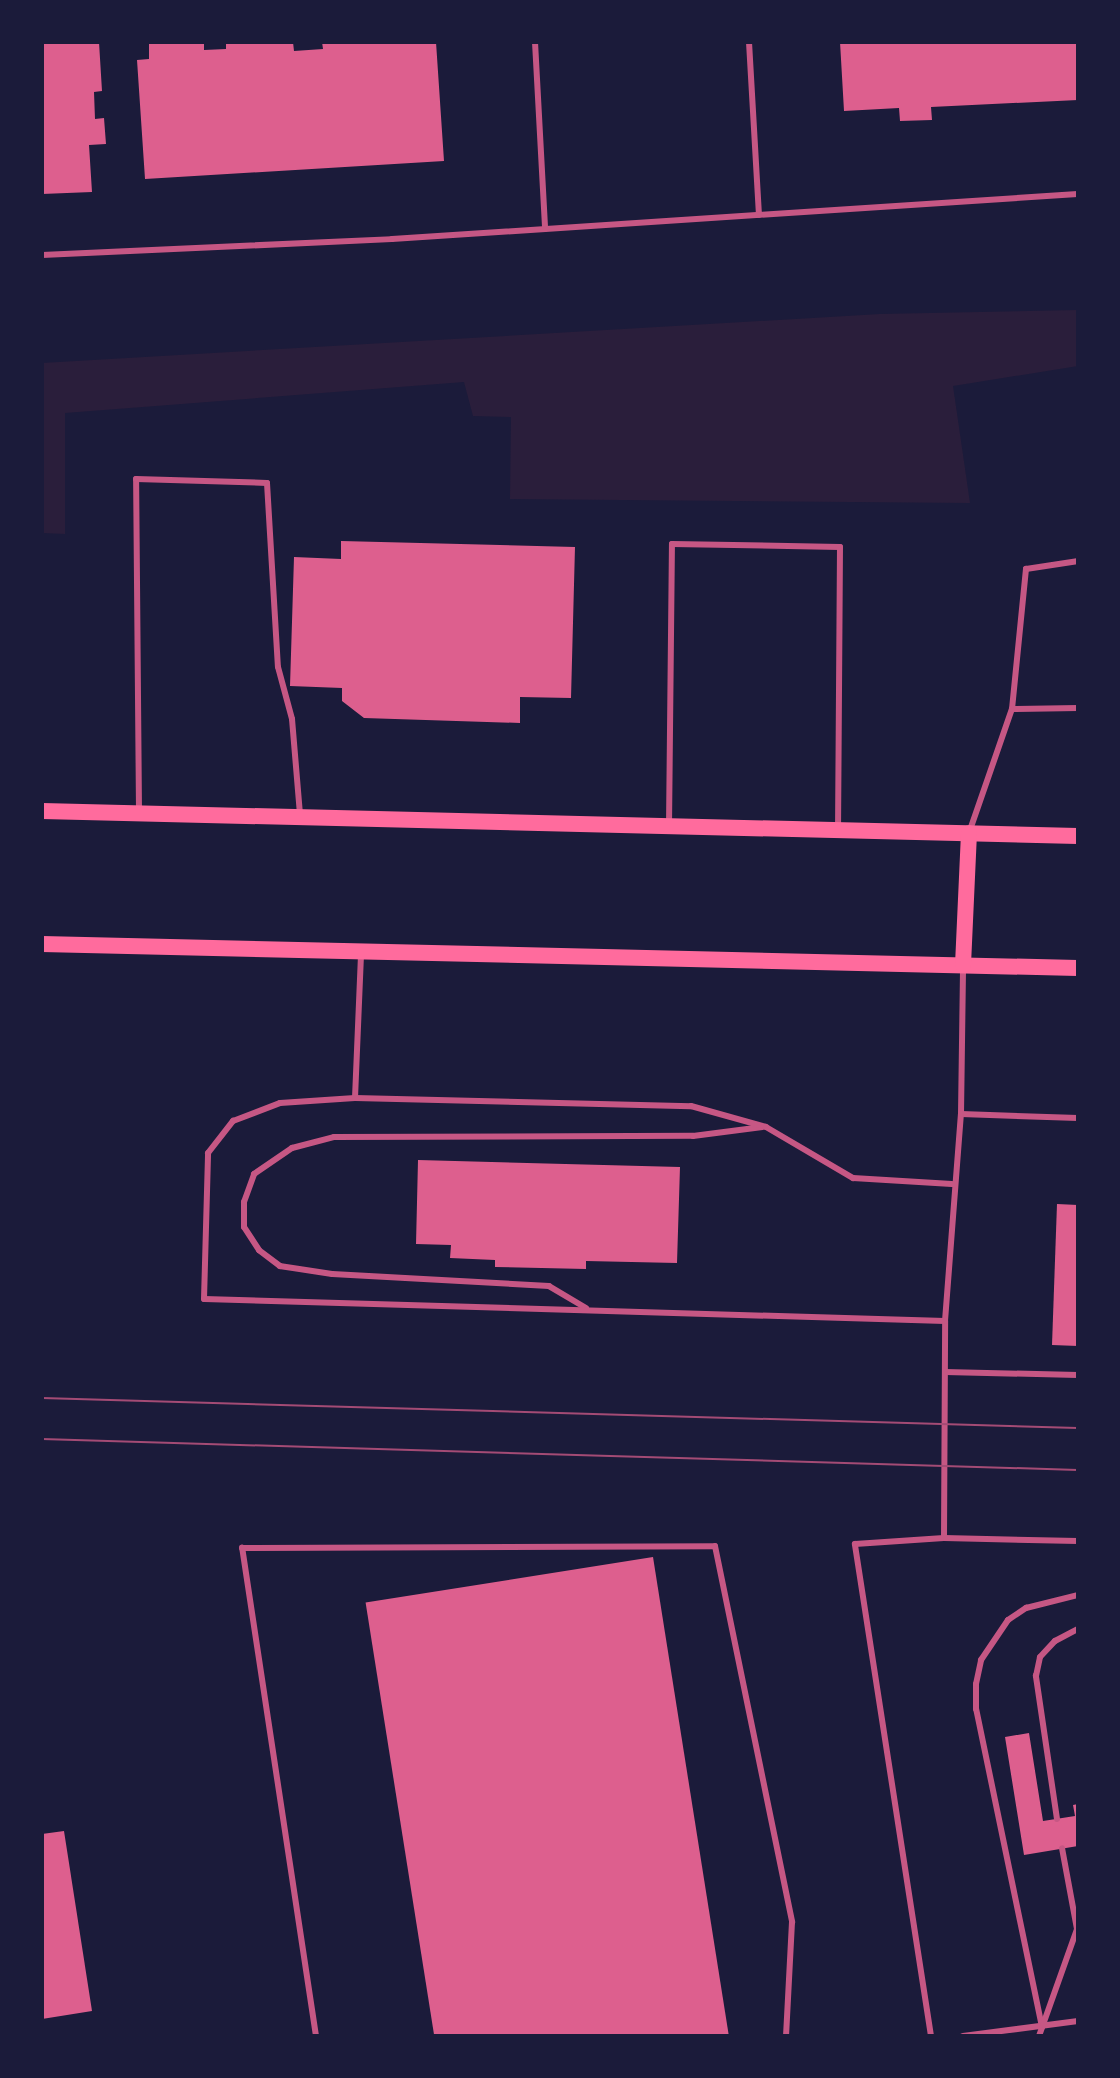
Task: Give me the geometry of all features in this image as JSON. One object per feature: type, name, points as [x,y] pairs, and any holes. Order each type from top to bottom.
[{"type":"main road","points":[[42,811],[1078,836]]},
{"type":"main road","points":[[963,965],[969,833]]},
{"type":"main road","points":[[42,944],[1078,968]]},
{"type":"lane","points":[[535,42],[545,229]]},
{"type":"lane","points":[[749,42],[759,215]]},
{"type":"lane","points":[[42,255],[545,229],[1078,194]]},
{"type":"lane","points":[[139,813],[136,479],[267,483],[278,667],[292,719],[301,818]]},
{"type":"lane","points":[[669,827],[672,544],[840,547],[838,830]]},
{"type":"lane","points":[[969,833],[1012,709],[1026,569],[1078,561]]},
{"type":"lane","points":[[1012,709],[1078,708]]},
{"type":"lane","points":[[355,1098],[361,952]]},
{"type":"lane","points":[[944,1538],[945,1321],[952,1184],[961,1114],[963,965]]},
{"type":"lane","points":[[945,1321],[204,1299],[208,1153],[233,1121],[268,1107],[355,1098],[691,1106],[766,1127],[853,1178],[952,1184]]},
{"type":"lane","points":[[961,1114],[1078,1118]]},
{"type":"lane","points":[[589,1310],[549,1286],[332,1274],[280,1266],[259,1250],[244,1227],[244,1202],[254,1174],[292,1148],[334,1137],[693,1136],[766,1127]]},
{"type":"lane","points":[[945,1372],[1078,1375]]},
{"type":"lane","points":[[931,2036],[855,1544],[944,1538],[1078,1541]]},
{"type":"lane","points":[[316,2036],[242,1548],[715,1546],[792,1922],[786,2036]]},
{"type":"lane","points":[[1042,2027],[979,1724],[976,1684],[981,1660],[1008,1620],[1026,1608],[1078,1595]]},
{"type":"lane","points":[[1057,1819],[1036,1676],[1040,1657],[1055,1641],[1078,1629]]},
{"type":"lane","points":[[1039,2036],[1077,1929],[1062,1848]]},
{"type":"lane","points":[[963,2036],[1078,2021]]},
{"type":"shaded area","points":[[1078,310],[1078,366],[953,386],[970,503],[510,499],[511,417],[473,416],[464,382],[65,413],[65,534],[42,533],[42,363],[880,314]]},
{"type":"building","points":[[42,42],[99,42],[102,91],[94,92],[95,119],[104,118],[106,144],[89,145],[92,192],[42,194]]},
{"type":"building","points":[[149,42],[204,42],[204,50],[226,49],[226,42],[293,42],[294,51],[323,49],[322,42],[436,42],[444,161],[145,179],[137,60],[149,59]]},
{"type":"building","points":[[840,42],[1078,42],[1078,100],[931,107],[932,120],[900,121],[899,108],[844,111]]},
{"type":"building","points":[[341,541],[575,547],[571,698],[520,697],[520,723],[364,718],[342,701],[342,688],[290,686],[294,557],[341,559]]},
{"type":"building","points":[[418,1160],[680,1167],[677,1263],[586,1261],[586,1269],[495,1267],[495,1260],[450,1258],[451,1245],[416,1244]]},
{"type":"building","points":[[1057,1204],[1078,1205],[1078,1346],[1052,1345]]},
{"type":"building","points":[[653,1557],[729,2036],[434,2036],[366,1603]]},
{"type":"building","points":[[1029,1733],[1043,1821],[1075,1816],[1073,1805],[1078,1804],[1078,1846],[1024,1855],[1005,1737]]},
{"type":"building","points":[[64,1831],[92,2011],[42,2019],[42,1834]]},
{"type":"tram line","points":[[42,1398],[1078,1428]]},
{"type":"tram line","points":[[42,1439],[1078,1470]]}]
